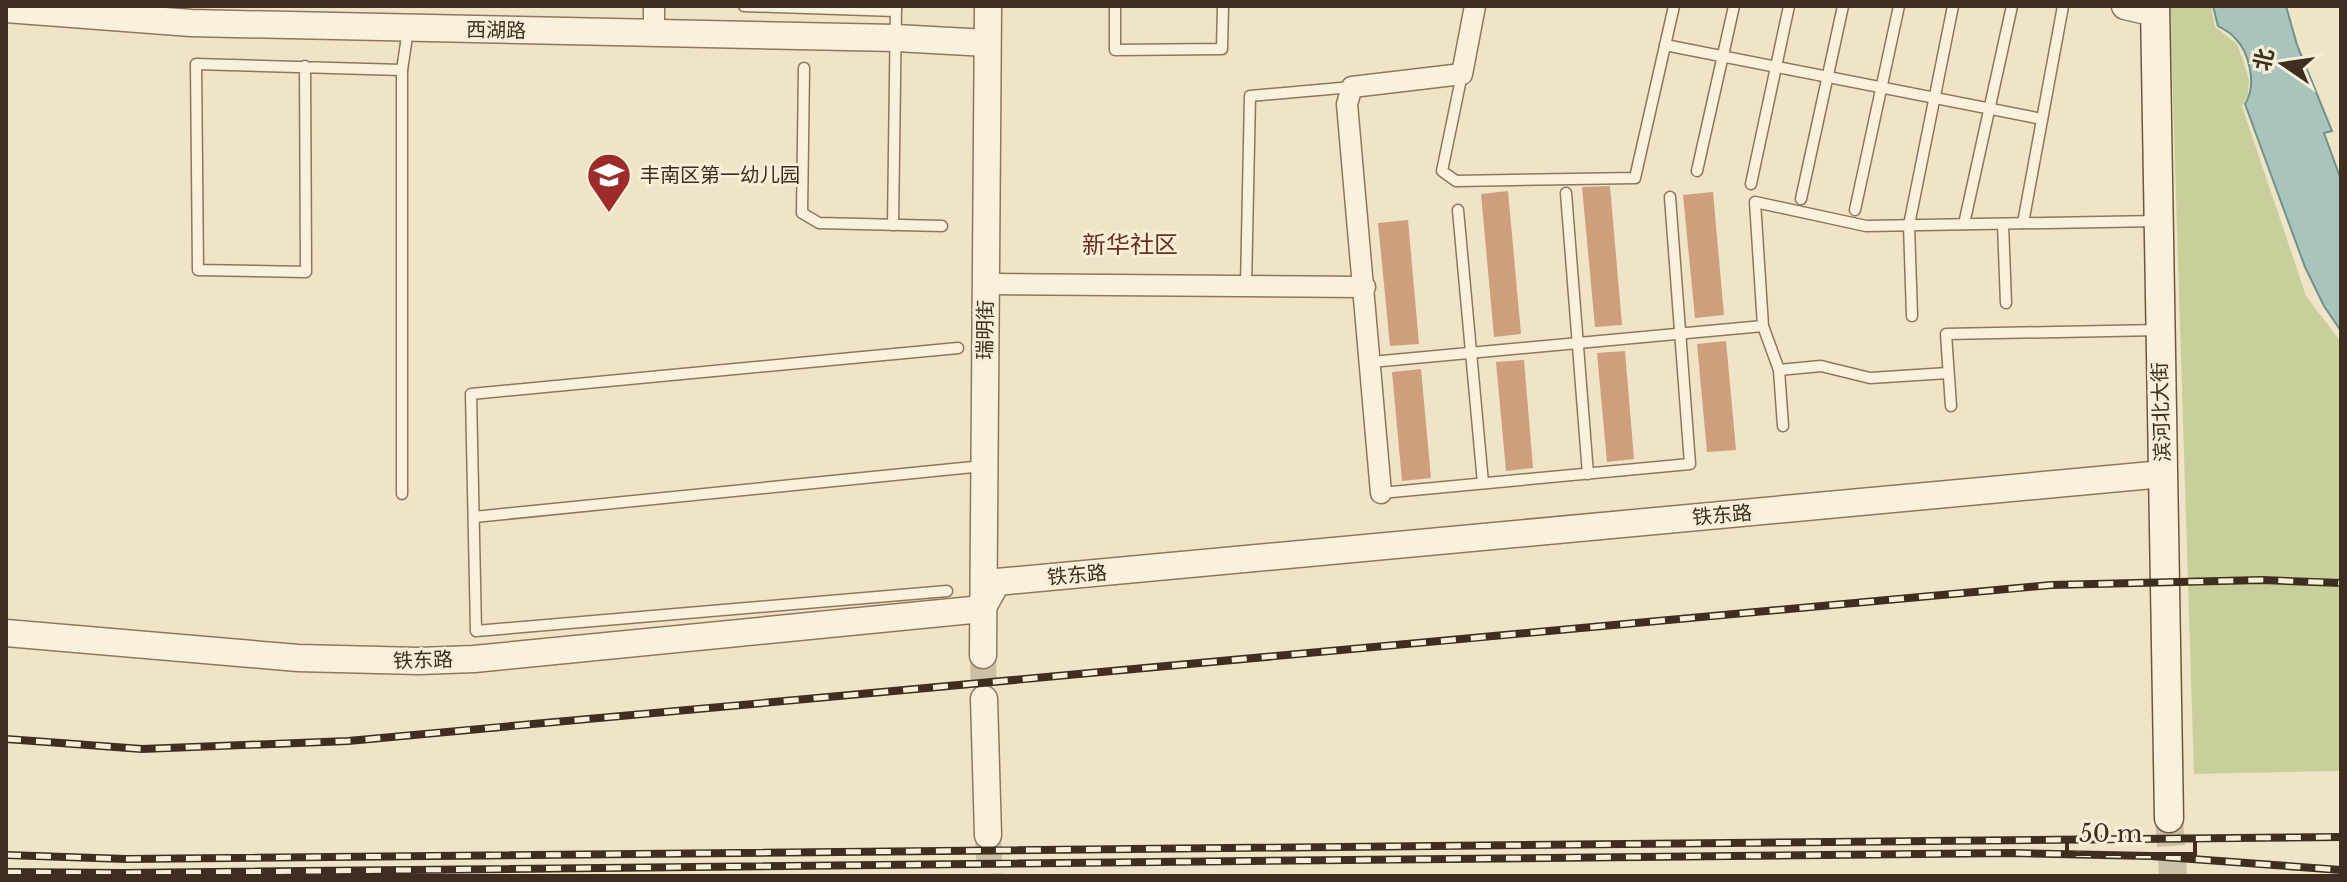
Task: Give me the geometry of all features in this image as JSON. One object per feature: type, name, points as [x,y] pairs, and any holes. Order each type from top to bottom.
[{"type":"main road","name":"滨河北大街","points":[[2155,9],[2169,818]]},
{"type":"street","points":[[654,6],[654,33]]},
{"type":"street","name":"瑞明街","points":[[983,655],[988,6]]},
{"type":"street","points":[[1381,493],[1347,104],[1352,87],[1462,74],[1475,6]]},
{"type":"street","points":[[2125,6],[2155,9]]},
{"type":"street","name":"西湖路","points":[[6,9],[191,23],[896,38],[987,43]]},
{"type":"street","points":[[985,284],[1365,287]]},
{"type":"street","name":"铁东路","points":[[6,633],[298,658],[474,659],[982,609],[997,582],[2163,474]]},
{"type":"street","points":[[984,699],[988,835]]},
{"type":"lane","points":[[744,6],[896,8],[893,225]]},
{"type":"lane","points":[[1115,6],[1115,50],[1222,49],[1223,6]]},
{"type":"lane","points":[[1462,74],[1442,171],[1456,181],[1635,178],[1674,6]]},
{"type":"lane","points":[[1697,171],[1734,6]]},
{"type":"lane","points":[[1751,184],[1789,6]]},
{"type":"lane","points":[[1801,199],[1843,6]]},
{"type":"lane","points":[[1855,210],[1899,6]]},
{"type":"lane","points":[[1912,316],[1909,225],[1953,6]]},
{"type":"lane","points":[[1964,224],[2012,6]]},
{"type":"lane","points":[[2023,223],[2063,6]]},
{"type":"lane","points":[[402,494],[402,70],[408,28]]},
{"type":"lane","points":[[1665,45],[2042,119]]},
{"type":"lane","points":[[305,66],[306,272],[198,270],[196,64],[305,66],[402,70]]},
{"type":"lane","points":[[804,68],[802,213],[819,223],[942,226]]},
{"type":"lane","points":[[1246,286],[1250,96],[1352,87]]},
{"type":"lane","points":[[1566,193],[1588,474]]},
{"type":"lane","points":[[1381,493],[1690,464],[1670,197]]},
{"type":"lane","points":[[1783,426],[1779,370],[1763,326],[1755,202],[1866,226],[2159,221]]},
{"type":"lane","points":[[1458,210],[1483,483]]},
{"type":"lane","points":[[2003,224],[2006,303]]},
{"type":"lane","points":[[1371,362],[1763,326]]},
{"type":"lane","points":[[1951,406],[1946,334],[2159,330]]},
{"type":"lane","points":[[947,591],[476,631],[471,394],[958,348]]},
{"type":"lane","points":[[1779,370],[1821,366],[1870,378],[1948,373]]},
{"type":"lane","points":[[474,517],[983,466]]},
{"type":"green space","points":[[2170,6],[2211,6],[2215,27],[2237,44],[2249,80],[2248,95],[2242,106],[2306,296],[2341,342],[2341,771],[2194,774]]},
{"type":"water","points":[[2213,6],[2286,6],[2297,45],[2332,131],[2324,133],[2341,180],[2341,331],[2324,306],[2305,267],[2245,104],[2251,88],[2248,60],[2240,43],[2218,26]]},
{"type":"building","points":[[1610,186],[1622,325],[1595,327],[1582,187]]},
{"type":"building","points":[[1508,191],[1521,334],[1494,337],[1481,194]]},
{"type":"building","points":[[1713,192],[1724,315],[1695,318],[1683,195]]},
{"type":"building","points":[[1408,220],[1419,344],[1390,346],[1378,223]]},
{"type":"building","points":[[1726,341],[1736,450],[1707,452],[1697,344]]},
{"type":"building","points":[[1625,351],[1634,459],[1607,462],[1597,353]]},
{"type":"building","points":[[1524,360],[1533,468],[1506,471],[1496,362]]},
{"type":"building","points":[[1421,369],[1431,478],[1402,481],[1392,372]]},
{"type":"tunnel","points":[[983,655],[984,699]]},
{"type":"tunnel","points":[[2169,818],[2173,876]]},
{"type":"tunnel","points":[[988,835],[990,876]]},
{"type":"railway","points":[[6,739],[142,749],[348,741],[2051,585],[2262,580],[2341,583]]},
{"type":"railway","points":[[6,855],[126,859],[2341,837]]},
{"type":"railway","points":[[6,872],[2013,853],[2151,856],[2341,870]]},
{"type":"place","name":"丰南区第一幼儿园","points":[[609,214]]},
{"type":"district","name":"新华社区","points":[[1130,245]]}]
